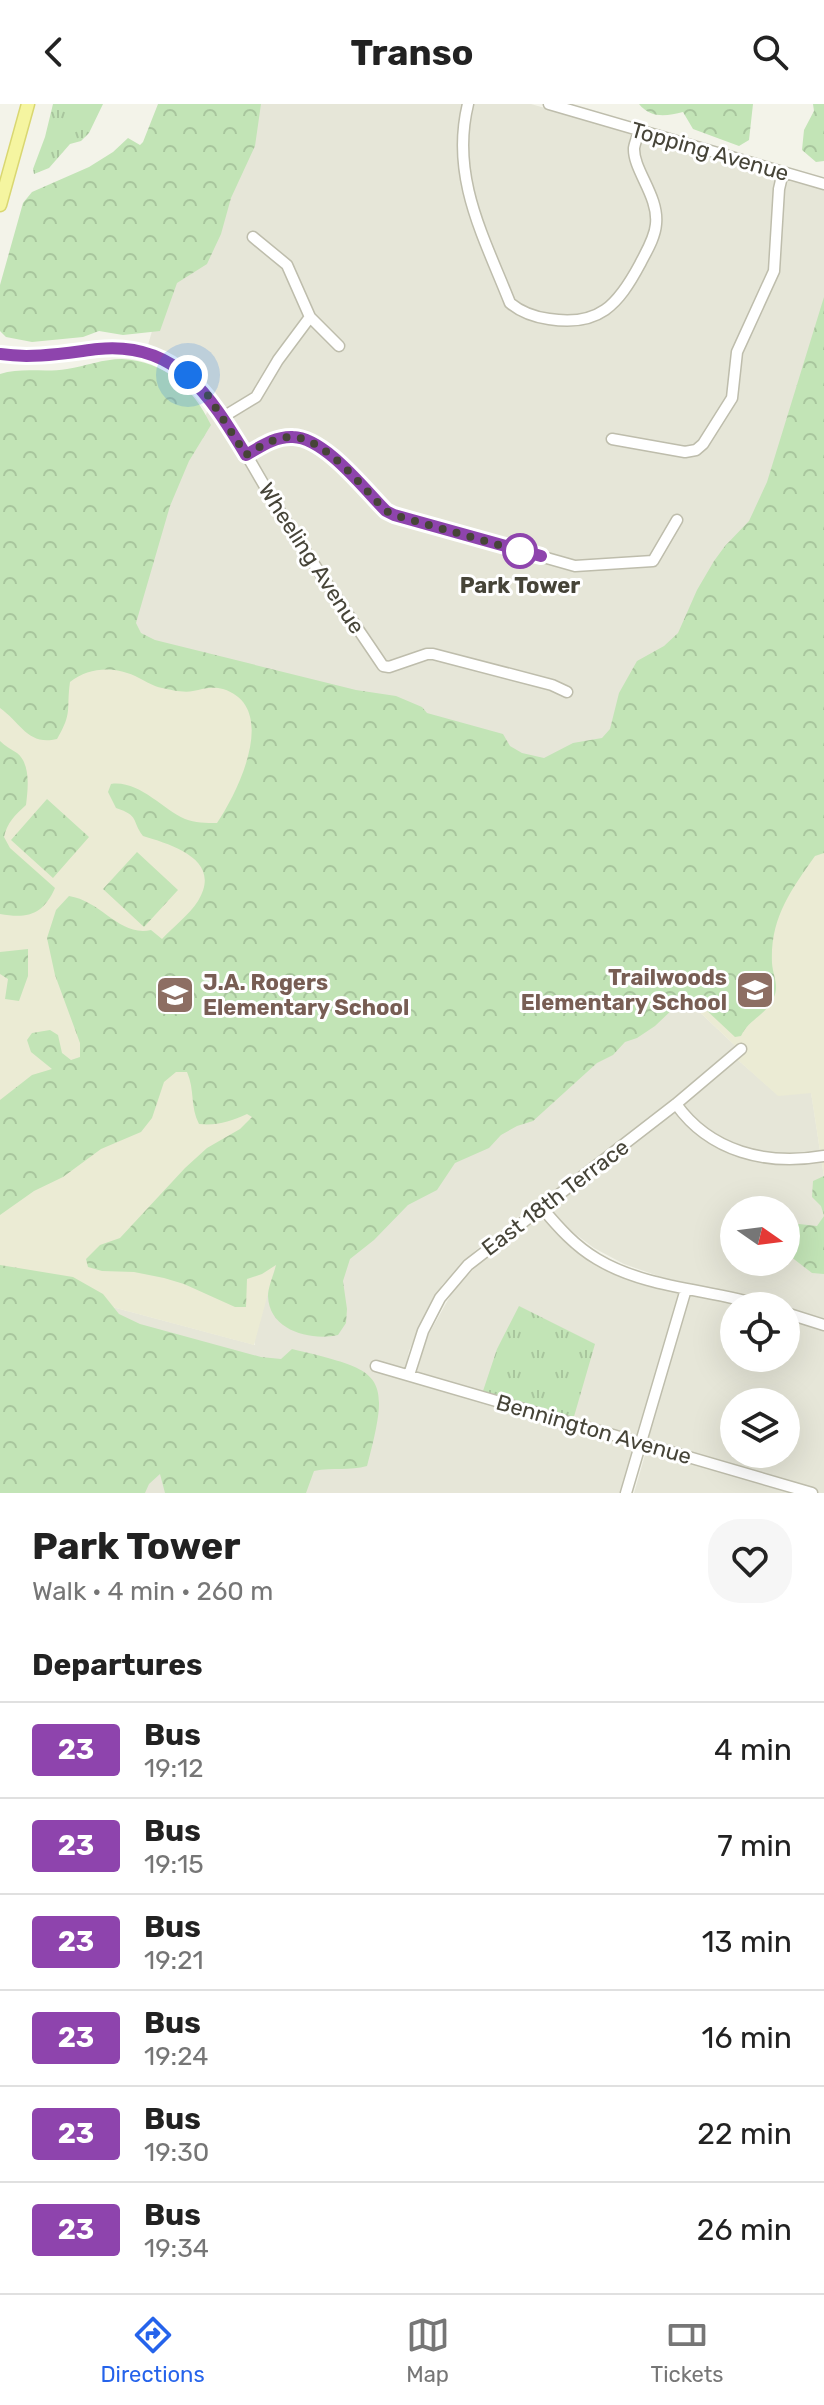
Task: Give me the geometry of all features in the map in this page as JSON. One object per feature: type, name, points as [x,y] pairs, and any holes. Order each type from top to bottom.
[{"type":"main road","points":[[0,205],[28,104]]},
{"type":"street","points":[[468,104],[462,143],[463,173],[470,200],[510,303],[521,312],[537,317],[581,322],[604,312],[626,290],[646,252],[656,223],[651,195],[634,151],[639,130]]},
{"type":"street","name":"Topping Avenue","points":[[549,104],[824,184]]},
{"type":"street","points":[[612,439],[685,452],[696,450],[703,444],[732,398],[737,352],[774,271],[779,189],[783,172]]},
{"type":"street","points":[[253,237],[287,265],[310,317],[339,346]]},
{"type":"street","points":[[223,417],[256,397],[278,360],[310,317]]},
{"type":"street","name":"Wheeling Avenue","points":[[0,354],[129,350],[154,355],[188,375],[205,391],[223,417],[282,515],[383,666],[433,654],[552,685],[567,692]]},
{"type":"street","points":[[246,455],[277,438],[292,436],[306,439],[330,455],[386,511],[394,515],[575,566],[653,561],[657,559],[677,520]]},
{"type":"street","name":"East 18th Terrace","points":[[409,1375],[423,1331],[440,1298],[468,1265],[676,1104],[741,1049]]},
{"type":"street","points":[[676,1104],[687,1120],[701,1132],[732,1149],[771,1159],[824,1156]]},
{"type":"street","points":[[543,1209],[568,1238],[598,1260],[629,1273],[720,1295]]},
{"type":"street","points":[[626,1493],[686,1289]]},
{"type":"street","points":[[800,1317],[824,1325]]},
{"type":"street","name":"Bennington Avenue","points":[[376,1366],[812,1493]]},
{"type":"shaded area","points":[[255,104],[531,104],[824,189],[824,316],[690,1003],[744,1054],[738,1060],[778,1095],[811,1092],[824,1177],[824,1322],[800,1312],[800,1292],[726,1292],[661,1277],[624,1264],[594,1248],[570,1230],[542,1199],[481,1245],[442,1285],[409,1351],[404,1379],[629,1444],[633,1449],[621,1493],[0,1493],[26,1284],[255,1345],[126,636],[154,526],[216,393],[187,364],[148,345],[202,157]]},
{"type":"shaded area","name":"J.A. Rogers Elementary School","points":[[0,604],[426,713],[254,1345],[0,1277]]},
{"type":"shaded area","name":"Trailwoods Elementary School","points":[[824,826],[824,1177],[811,1093],[778,1096],[738,1060],[744,1054],[690,1003]]},
{"type":"shaded area","points":[[539,1219],[545,1221],[572,1249],[606,1270],[720,1299],[720,1372],[800,1372],[800,1323],[824,1331],[824,1493],[634,1493],[649,1441],[420,1374],[417,1370],[426,1339],[453,1291],[482,1260]]},
{"type":"green space","points":[[53,104],[103,104],[89,133],[81,141],[70,144],[49,168],[34,174],[33,169]]},
{"type":"green space","points":[[158,104],[261,104],[255,146],[231,198],[221,234],[207,264],[177,283],[160,331],[123,335],[99,331],[83,337],[32,342],[6,337],[0,331],[0,285],[23,203],[32,192],[89,167],[128,138],[140,145]]},
{"type":"green space","points":[[639,104],[753,104],[749,140],[739,146],[693,129],[683,112],[654,114]]},
{"type":"green space","points":[[813,104],[824,104],[824,161],[816,162],[802,150],[804,130],[814,111]]},
{"type":"green space","points":[[824,297],[824,853],[815,856],[790,893],[778,918],[772,947],[776,990],[766,1010],[748,1025],[741,1036],[735,1037],[703,1007],[675,1007],[655,1026],[625,1042],[613,1055],[597,1063],[533,1121],[517,1126],[501,1135],[489,1148],[455,1163],[437,1190],[408,1205],[374,1240],[350,1259],[343,1281],[346,1323],[338,1335],[304,1335],[276,1318],[268,1296],[276,1265],[247,1279],[246,1307],[235,1307],[164,1278],[88,1267],[86,1259],[100,1245],[120,1238],[185,1168],[207,1148],[240,1129],[252,1117],[247,1114],[224,1122],[199,1124],[187,1072],[176,1072],[164,1082],[152,1118],[141,1132],[101,1149],[63,1177],[34,1191],[0,1215],[0,1100],[32,1075],[52,1069],[31,1052],[27,1040],[32,1033],[50,1030],[58,1035],[62,1053],[71,1060],[80,1057],[80,1043],[55,975],[47,938],[56,910],[69,896],[81,899],[120,924],[140,931],[151,930],[162,939],[186,916],[204,887],[204,875],[191,856],[143,836],[132,816],[116,808],[108,792],[111,784],[131,786],[185,819],[217,823],[243,772],[252,731],[249,713],[240,699],[223,689],[173,690],[113,670],[86,673],[70,682],[67,716],[57,739],[32,736],[0,708],[0,374],[59,370],[115,359],[137,361],[152,365],[176,379],[204,412],[211,425],[189,461],[170,506],[136,623],[141,633],[155,640],[356,690],[396,696],[422,707],[427,713],[503,734],[510,746],[522,753],[544,758],[573,743],[602,738],[610,729],[619,693],[637,661],[664,646],[678,633],[714,561],[749,521],[767,482]]},
{"type":"green space","points":[[0,741],[21,758],[28,777],[26,805],[12,820],[4,837],[10,848],[55,888],[45,904],[26,915],[0,914]]},
{"type":"green space","points":[[47,799],[89,837],[53,878],[11,840]]},
{"type":"green space","points":[[137,852],[178,890],[144,927],[103,889]]},
{"type":"green space","points":[[28,949],[28,976],[19,1001],[5,999],[8,979],[0,974],[0,952]]},
{"type":"green space","points":[[824,1176],[824,1216],[821,1206],[812,1197],[813,1181]]},
{"type":"green space","points":[[824,1216],[824,1274],[812,1273],[800,1264],[800,1224],[817,1226]]},
{"type":"green space","points":[[0,1265],[73,1277],[103,1294],[119,1314],[140,1324],[261,1357],[281,1359],[292,1349],[346,1363],[362,1371],[373,1380],[378,1393],[379,1411],[367,1466],[314,1471],[306,1493],[165,1493],[160,1474],[149,1484],[145,1493],[0,1493]]},
{"type":"green space","points":[[519,1306],[595,1344],[573,1420],[482,1394],[497,1349]]},
{"type":"bus line","name":"23","points":[[0,354],[14,356],[102,349],[154,355],[188,375],[205,391],[246,455],[277,438],[292,436],[306,439],[330,455],[386,511],[394,515],[541,556]]},
{"type":"place","name":"Park Tower","points":[[520,551]]},
{"type":"place","name":"Trailwoods Elementary School","points":[[755,990]]},
{"type":"place","name":"J.A. Rogers Elementary School","points":[[175,995]]},
{"type":"route","points":[[188,375],[205,391],[246,455],[277,438],[292,436],[306,439],[330,455],[386,511],[520,551]]}]
